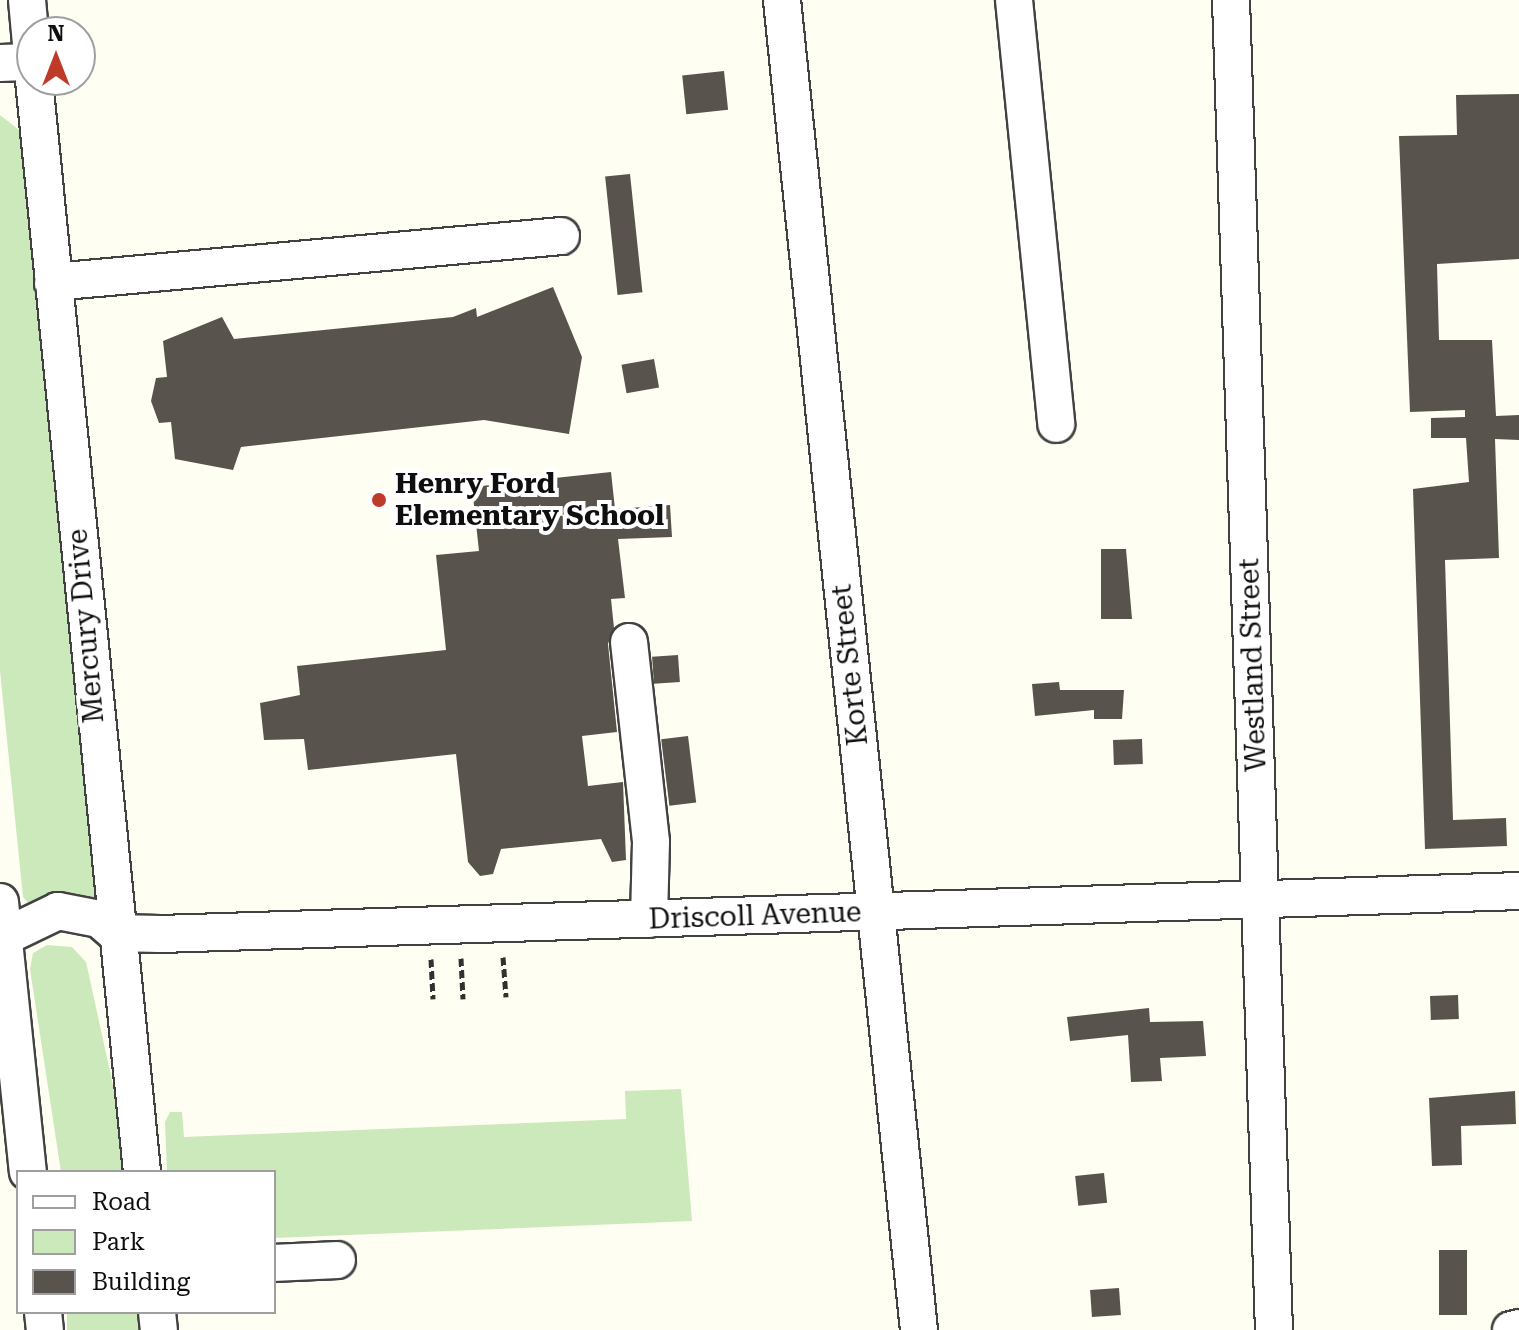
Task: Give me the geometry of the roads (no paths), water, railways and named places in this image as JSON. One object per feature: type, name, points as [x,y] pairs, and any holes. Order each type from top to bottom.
[{"type":"street","name":"Korte Street","points":[[782,0],[919,1330]]},
{"type":"street","points":[[1014,0],[1056,424]]},
{"type":"street","name":"Westland Street","points":[[1231,0],[1274,1330]]},
{"type":"street","name":"Mercury Drive","points":[[36,96],[115,933],[142,1170]]},
{"type":"street","points":[[53,282],[561,236]]},
{"type":"street","points":[[629,642],[651,842],[649,919]]},
{"type":"street","name":"Driscoll Avenue","points":[[3,944],[58,911],[99,919],[115,933],[1519,891]]},
{"type":"street","points":[[3,944],[28,1170]]},
{"type":"street","points":[[276,1263],[337,1260]]},
{"type":"street","points":[[1511,1330],[1519,1328]]},
{"type":"place","name":"Henry Ford Elementary School","points":[[379,500]]}]
